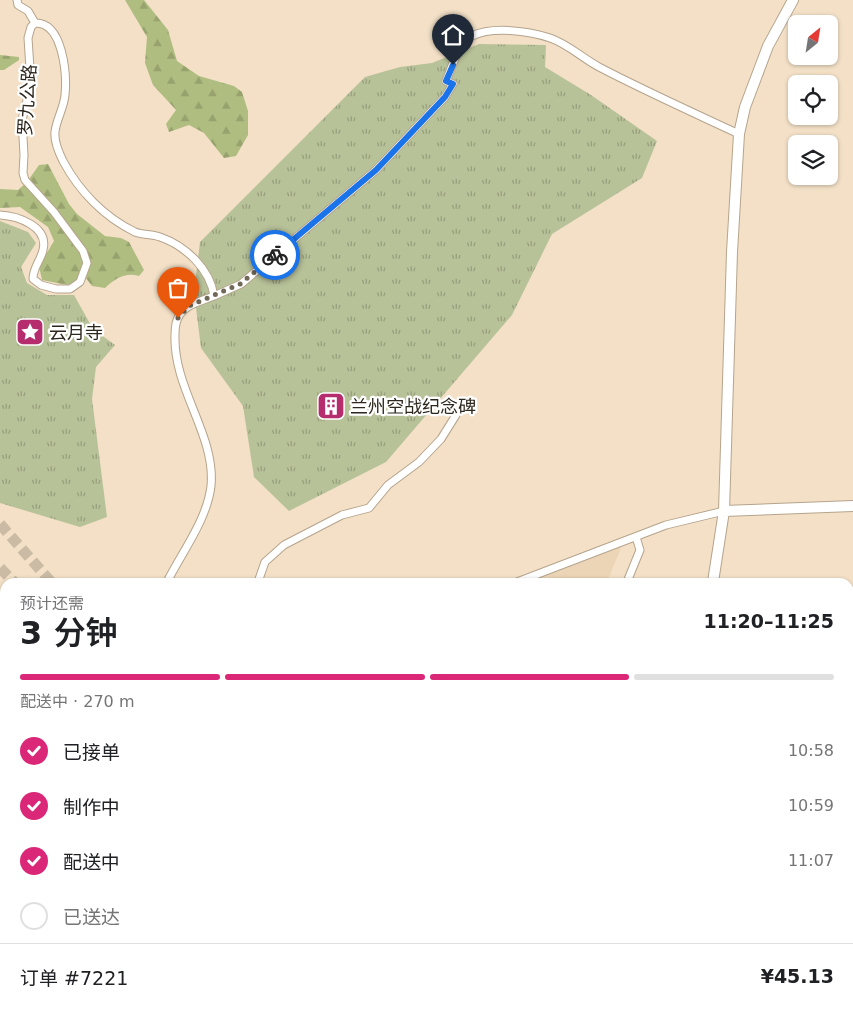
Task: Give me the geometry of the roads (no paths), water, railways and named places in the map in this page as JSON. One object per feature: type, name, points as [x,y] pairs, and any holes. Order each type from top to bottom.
[{"type":"street","points":[[17,0],[18,5],[28,11],[35,23]]},
{"type":"street","points":[[714,578],[724,510],[732,252],[739,134],[745,107],[768,46],[793,0]]},
{"type":"street","name":"罗九公路","points":[[0,214],[15,216],[32,224],[40,233],[43,249],[33,271],[32,279],[36,283],[56,289],[70,288],[80,282],[87,264],[84,252],[54,212],[25,180],[23,173],[22,120],[31,84],[28,38],[31,27],[35,23],[48,26],[54,30],[58,39],[65,78],[65,96],[55,132],[58,151],[65,164],[94,205],[136,232],[169,241],[198,262],[212,283],[214,296]]},
{"type":"street","points":[[169,578],[207,505],[211,485],[211,467],[200,425],[182,385],[174,348],[178,318],[189,306],[240,284],[376,170],[445,97],[453,84],[446,81],[460,48],[470,36],[486,32],[504,31],[531,34],[555,40],[597,66],[739,134]]},
{"type":"street","points":[[259,578],[265,562],[284,545],[342,515],[369,508],[388,485],[419,462],[441,439],[456,415]]},
{"type":"street","points":[[527,578],[666,525],[724,510],[853,506]]},
{"type":"street","points":[[628,578],[640,550],[636,536]]},
{"type":"tunnel","points":[[0,524],[47,578]]},
{"type":"tunnel","points":[[0,568],[10,578]]},
{"type":"place","name":"云月寺","points":[[30,332]]},
{"type":"place","name":"兰州空战纪念碑","points":[[331,406]]}]
